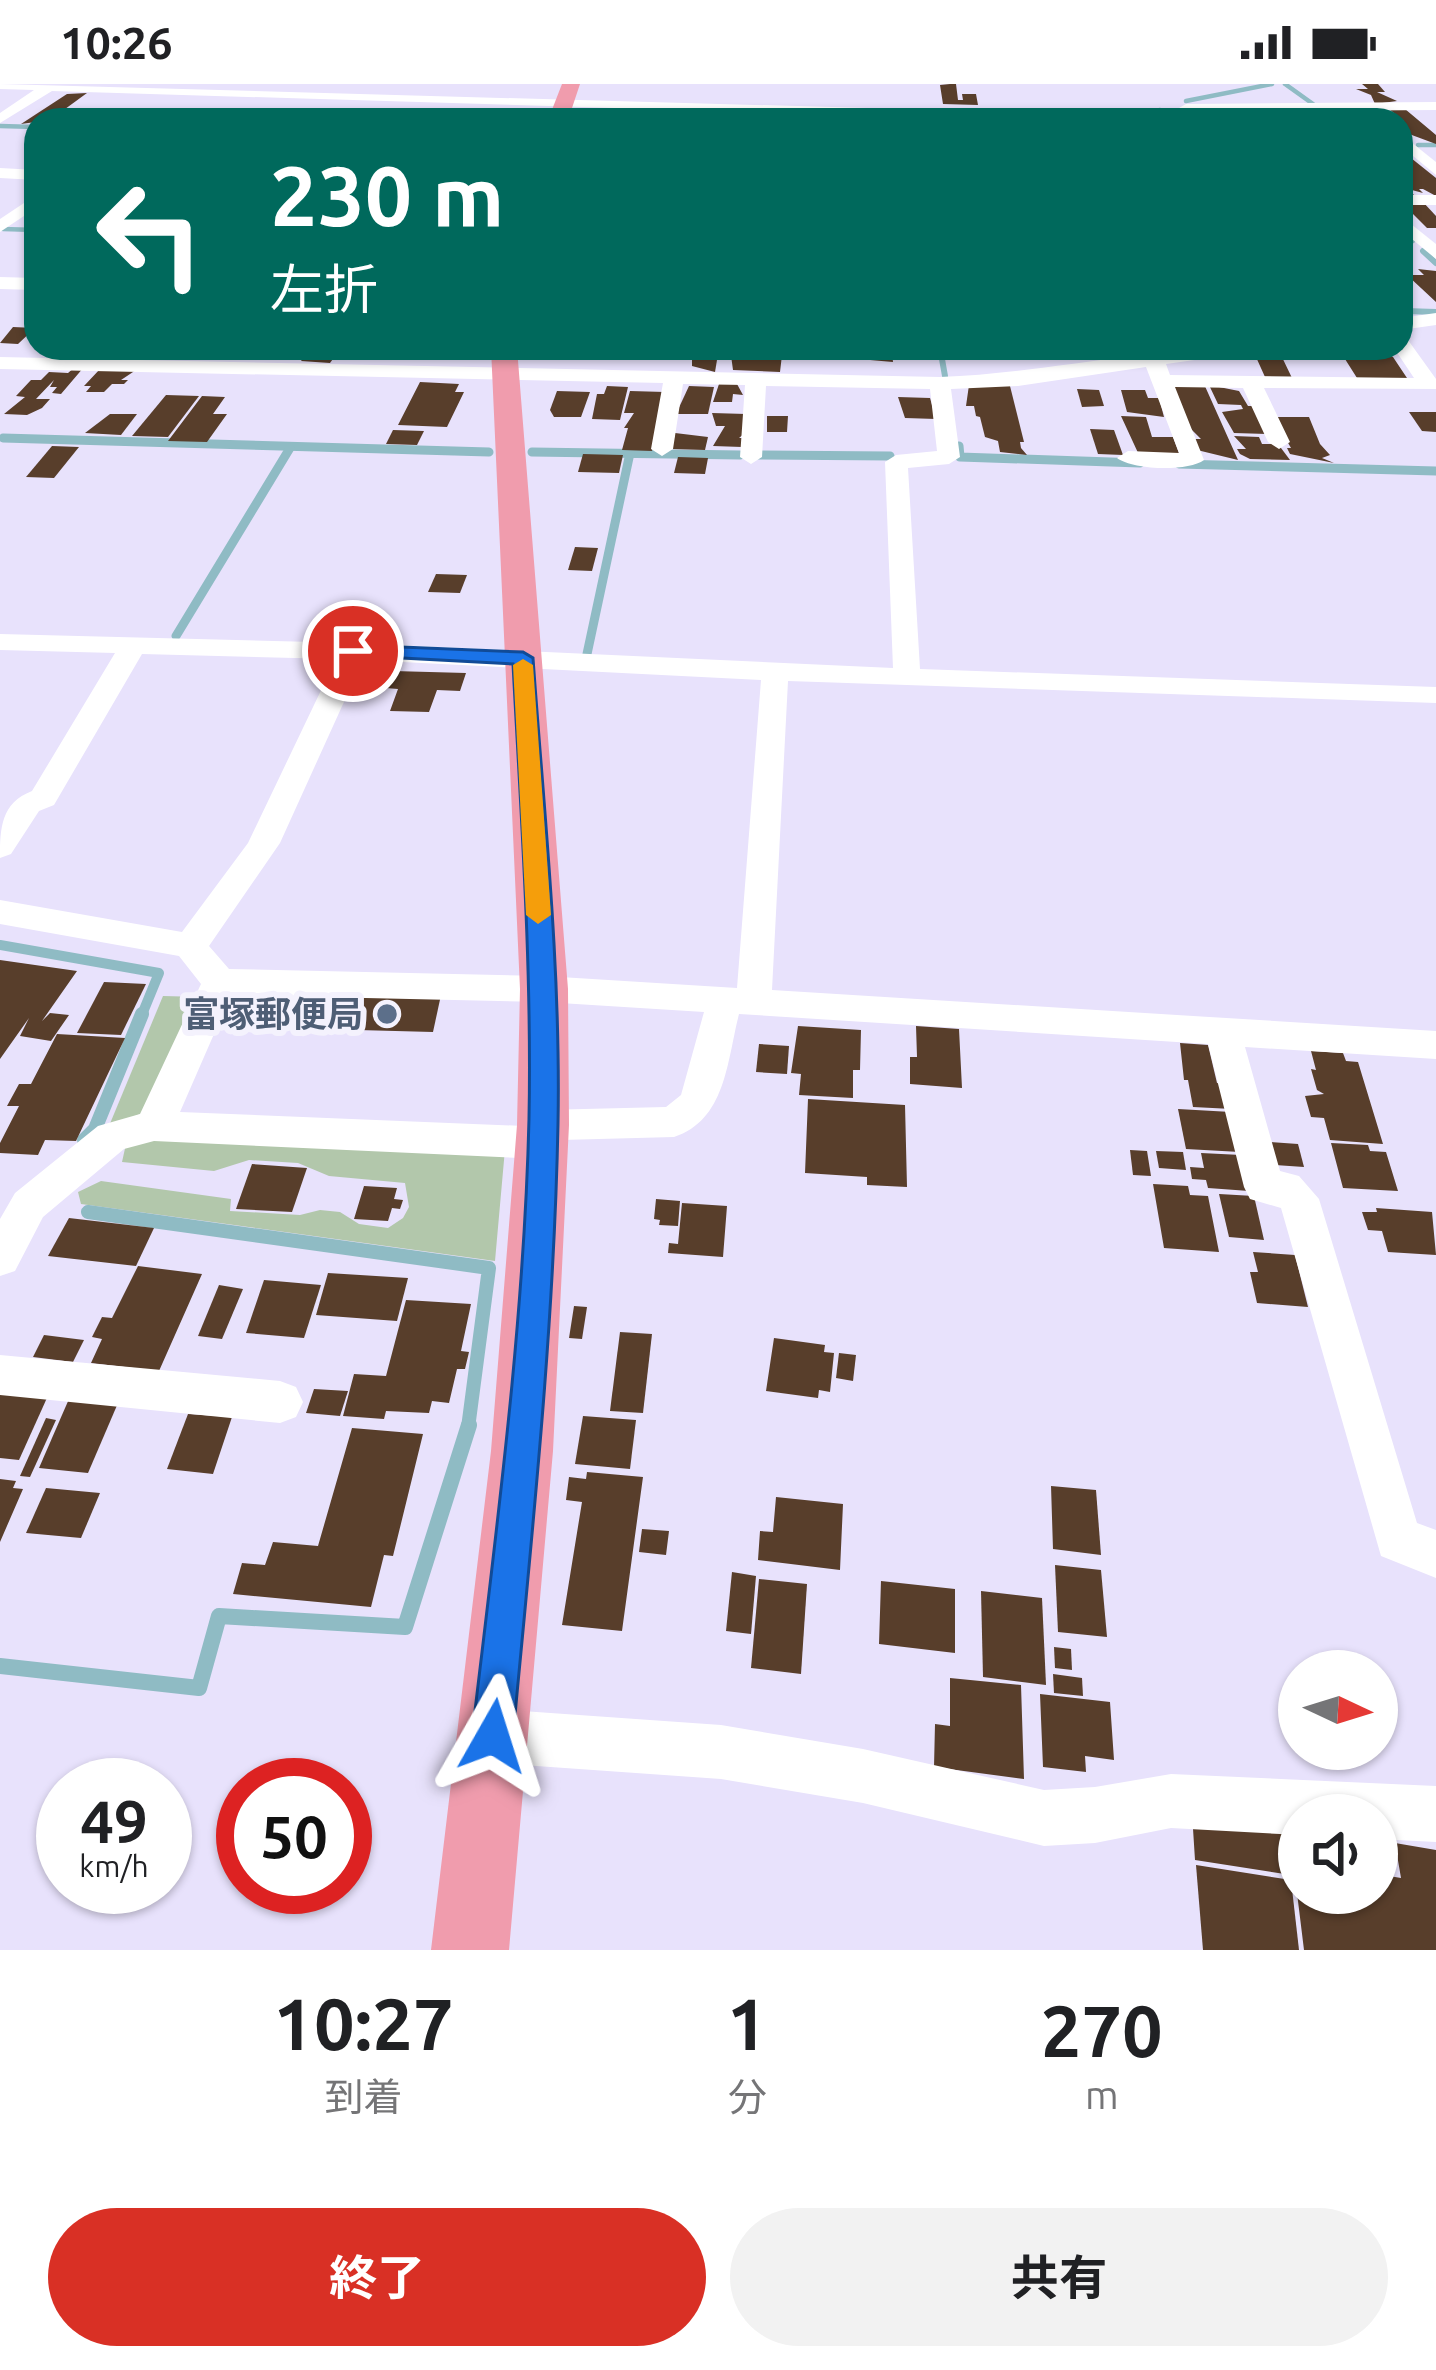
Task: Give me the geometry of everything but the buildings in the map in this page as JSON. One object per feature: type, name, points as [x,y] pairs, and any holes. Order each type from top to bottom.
[{"type":"main road","points":[[470,1950],[522,1451],[543,1134],[544,989],[503,360]]},
{"type":"street","points":[[465,108],[483,84]]},
{"type":"street","points":[[1343,84],[1366,106]]},
{"type":"street","points":[[1420,84],[1436,102]]},
{"type":"street","points":[[0,85],[282,89],[628,108]]},
{"type":"street","points":[[0,119],[51,85]]},
{"type":"street","points":[[262,106],[282,89]]},
{"type":"street","points":[[1132,108],[1155,100]]},
{"type":"street","points":[[714,108],[781,102],[930,108]]},
{"type":"street","points":[[1186,108],[1436,102]]},
{"type":"street","points":[[1413,232],[1436,254]]},
{"type":"street","points":[[166,366],[171,360]]},
{"type":"street","points":[[0,362],[166,366],[503,360],[670,376],[756,378],[786,371],[940,382],[1158,370],[1251,382],[1432,386]]},
{"type":"street","points":[[662,449],[671,360]]},
{"type":"street","points":[[1158,370],[1194,360]]},
{"type":"street","points":[[1413,360],[1432,386]]},
{"type":"street","points":[[1128,458],[1193,460],[1158,370]]},
{"type":"street","points":[[751,457],[756,378]]},
{"type":"street","points":[[907,677],[896,462],[950,457],[940,382]]},
{"type":"street","points":[[1251,382],[1280,442]]},
{"type":"street","points":[[0,642],[353,651],[776,672],[1436,695]]},
{"type":"street","points":[[0,847],[28,804],[43,798],[135,644]]},
{"type":"street","points":[[190,946],[229,904],[255,865],[353,651]]},
{"type":"street","points":[[0,1258],[15,1204],[112,1138],[154,1126],[543,1134],[674,1122],[698,1103],[739,1000],[776,672]]},
{"type":"street","points":[[0,911],[190,946],[219,982],[544,989],[1436,1045]]},
{"type":"street","points":[[154,1126],[219,982]]},
{"type":"street","points":[[1222,1031],[1264,1187],[1285,1188],[1299,1199],[1398,1539],[1414,1550],[1436,1554]]},
{"type":"street","points":[[0,1375],[280,1402]]},
{"type":"street","points":[[493,1736],[721,1753],[863,1776],[1044,1818],[1095,1815],[1171,1801],[1436,1814]]},
{"type":"green space","points":[[163,996],[202,997],[151,1110],[109,1126]]},
{"type":"green space","points":[[158,1136],[505,1149],[495,1261],[81,1204],[78,1192],[101,1181],[231,1199],[230,1211],[340,1212],[359,1224],[388,1228],[409,1207],[405,1183],[329,1176],[298,1163],[249,1160],[214,1171],[122,1162],[126,1144]]},
{"type":"waterway","points":[[1186,101],[1272,84]]},
{"type":"waterway","points":[[1285,84],[1313,104]]},
{"type":"waterway","points":[[0,126],[24,127]]},
{"type":"waterway","points":[[1418,145],[1436,145]]},
{"type":"waterway","points":[[3,229],[24,230]]},
{"type":"waterway","points":[[1423,251],[1436,263]]},
{"type":"waterway","points":[[1413,311],[1436,312]]},
{"type":"waterway","points":[[942,360],[945,376]]},
{"type":"waterway","points":[[0,438],[84,440]]},
{"type":"waterway","points":[[3,438],[84,440]]},
{"type":"waterway","points":[[84,440],[108,441]]},
{"type":"waterway","points":[[84,440],[489,452]]},
{"type":"waterway","points":[[959,446],[960,457],[1140,463]]},
{"type":"waterway","points":[[176,636],[290,448]]},
{"type":"waterway","points":[[532,452],[630,453]]},
{"type":"waterway","points":[[587,654],[630,453]]},
{"type":"waterway","points":[[630,453],[740,455]]},
{"type":"waterway","points":[[759,455],[890,456]]},
{"type":"waterway","points":[[1179,464],[1436,471]]},
{"type":"waterway","points":[[0,945],[159,973],[141,1017]]},
{"type":"waterway","points":[[84,1140],[95,1129],[142,1014]]},
{"type":"waterway","points":[[88,1212],[489,1268],[468,1428]]},
{"type":"waterway","points":[[0,1666],[199,1688],[219,1616],[405,1627],[469,1425]]},
{"type":"slow traffic","points":[[523,665],[538,915]]},
{"type":"place","name":"富塚郵便局","points":[[387,1014]]},
{"type":"route","points":[[353,651],[523,658],[544,989],[543,1125],[522,1451],[493,1736]]}]
